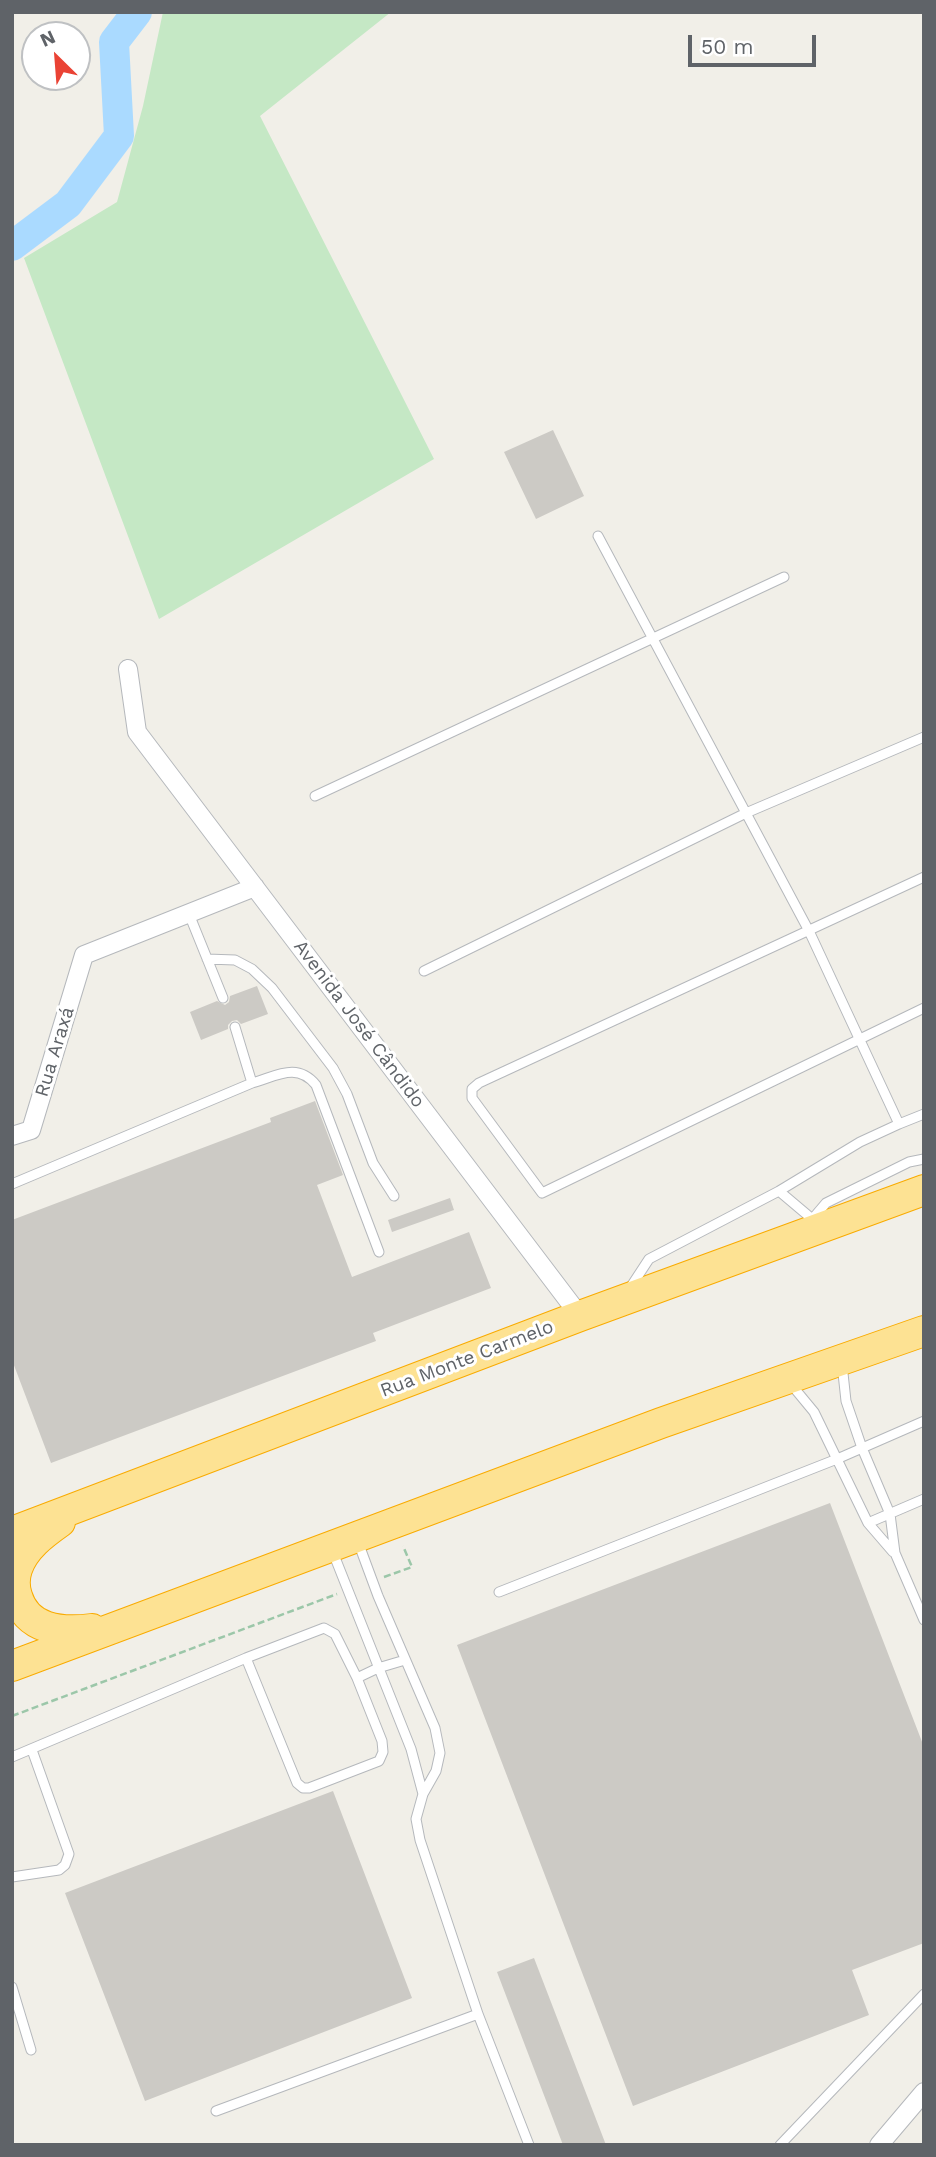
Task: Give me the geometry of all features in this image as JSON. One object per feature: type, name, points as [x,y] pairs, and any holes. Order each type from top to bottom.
[{"type":"highway","points":[[872,1209],[924,1171]]},
{"type":"highway","name":"Rua Monte Carmelo","points":[[12,1532],[580,1317],[808,1226],[872,1209],[924,1190]]},
{"type":"highway","points":[[12,1666],[785,1378],[921,1333]]},
{"type":"highway","points":[[90,1503],[43,1534],[26,1551],[17,1569],[14,1587],[20,1606],[33,1622],[52,1629],[76,1631],[121,1625]]},
{"type":"street","name":"Avenida José Cândido","points":[[128,669],[137,732],[580,1317]]},
{"type":"street","points":[[189,914],[255,887]]},
{"type":"street","name":"Rua Araxá","points":[[12,1136],[32,1129],[84,955],[189,914]]},
{"type":"street","points":[[879,2145],[924,2092]]},
{"type":"lane","points":[[598,536],[809,931],[899,1124]]},
{"type":"lane","points":[[315,796],[784,577]]},
{"type":"lane","points":[[424,971],[746,813],[924,737]]},
{"type":"lane","points":[[924,877],[479,1083],[472,1089],[472,1098],[542,1193],[924,1008]]},
{"type":"lane","points":[[189,914],[223,998]]},
{"type":"lane","points":[[207,959],[235,960],[252,969],[272,988],[333,1068],[347,1094],[373,1163],[394,1196]]},
{"type":"lane","points":[[235,1027],[252,1083]]},
{"type":"lane","points":[[12,1184],[252,1083],[294,1071],[302,1072],[316,1085],[379,1252]]},
{"type":"lane","points":[[621,1301],[649,1259],[779,1191],[860,1142],[924,1114]]},
{"type":"lane","points":[[779,1191],[808,1226],[826,1203],[909,1162],[924,1159]]},
{"type":"lane","points":[[841,1359],[846,1401],[862,1448],[890,1514],[895,1553],[924,1620]]},
{"type":"lane","points":[[785,1378],[814,1412],[868,1523],[895,1553]]},
{"type":"lane","points":[[499,1592],[837,1459],[924,1421]]},
{"type":"lane","points":[[868,1523],[924,1499]]},
{"type":"lane","points":[[343,1542],[372,1581],[435,1728],[440,1753],[436,1771],[424,1794],[416,1819],[420,1840],[478,2014],[528,2145]]},
{"type":"lane","points":[[343,1542],[349,1590],[417,1768],[424,1794]]},
{"type":"lane","points":[[12,1757],[32,1751],[246,1658],[324,1628],[335,1634],[357,1678],[382,1741],[383,1752],[379,1761],[309,1788],[297,1783],[246,1658]]},
{"type":"lane","points":[[357,1678],[405,1660]]},
{"type":"lane","points":[[12,1877],[59,1870],[65,1865],[69,1854],[32,1751]]},
{"type":"lane","points":[[417,1768],[436,1771]]},
{"type":"lane","points":[[12,1987],[31,2050]]},
{"type":"lane","points":[[780,2145],[924,1994]]},
{"type":"lane","points":[[216,2111],[478,2014]]},
{"type":"path","points":[[372,1581],[412,1567],[394,1523]]},
{"type":"path","points":[[12,1716],[349,1590]]},
{"type":"green space","points":[[163,12],[391,12],[260,116],[434,459],[159,619],[24,258],[117,202],[143,106]]},
{"type":"building","points":[[553,430],[584,496],[536,519],[504,452]]},
{"type":"building","points":[[257,986],[268,1014],[241,1024],[237,1020],[232,1021],[228,1029],[201,1040],[190,1012],[217,1001],[225,1005],[230,996]]},
{"type":"building","points":[[315,1101],[343,1175],[317,1185],[352,1277],[469,1232],[491,1288],[373,1333],[376,1341],[51,1463],[12,1360],[12,1220],[271,1122],[270,1118]]},
{"type":"building","points":[[450,1198],[454,1210],[392,1232],[388,1220]]},
{"type":"building","points":[[830,1503],[924,1747],[924,1943],[852,1970],[869,2015],[633,2106],[457,1645]]},
{"type":"building","points":[[333,1791],[412,1998],[145,2101],[65,1893]]},
{"type":"building","points":[[534,1958],[606,2145],[563,2145],[497,1972]]},
{"type":"waterway","points":[[12,246],[68,204],[119,136],[114,42],[137,12]]}]
